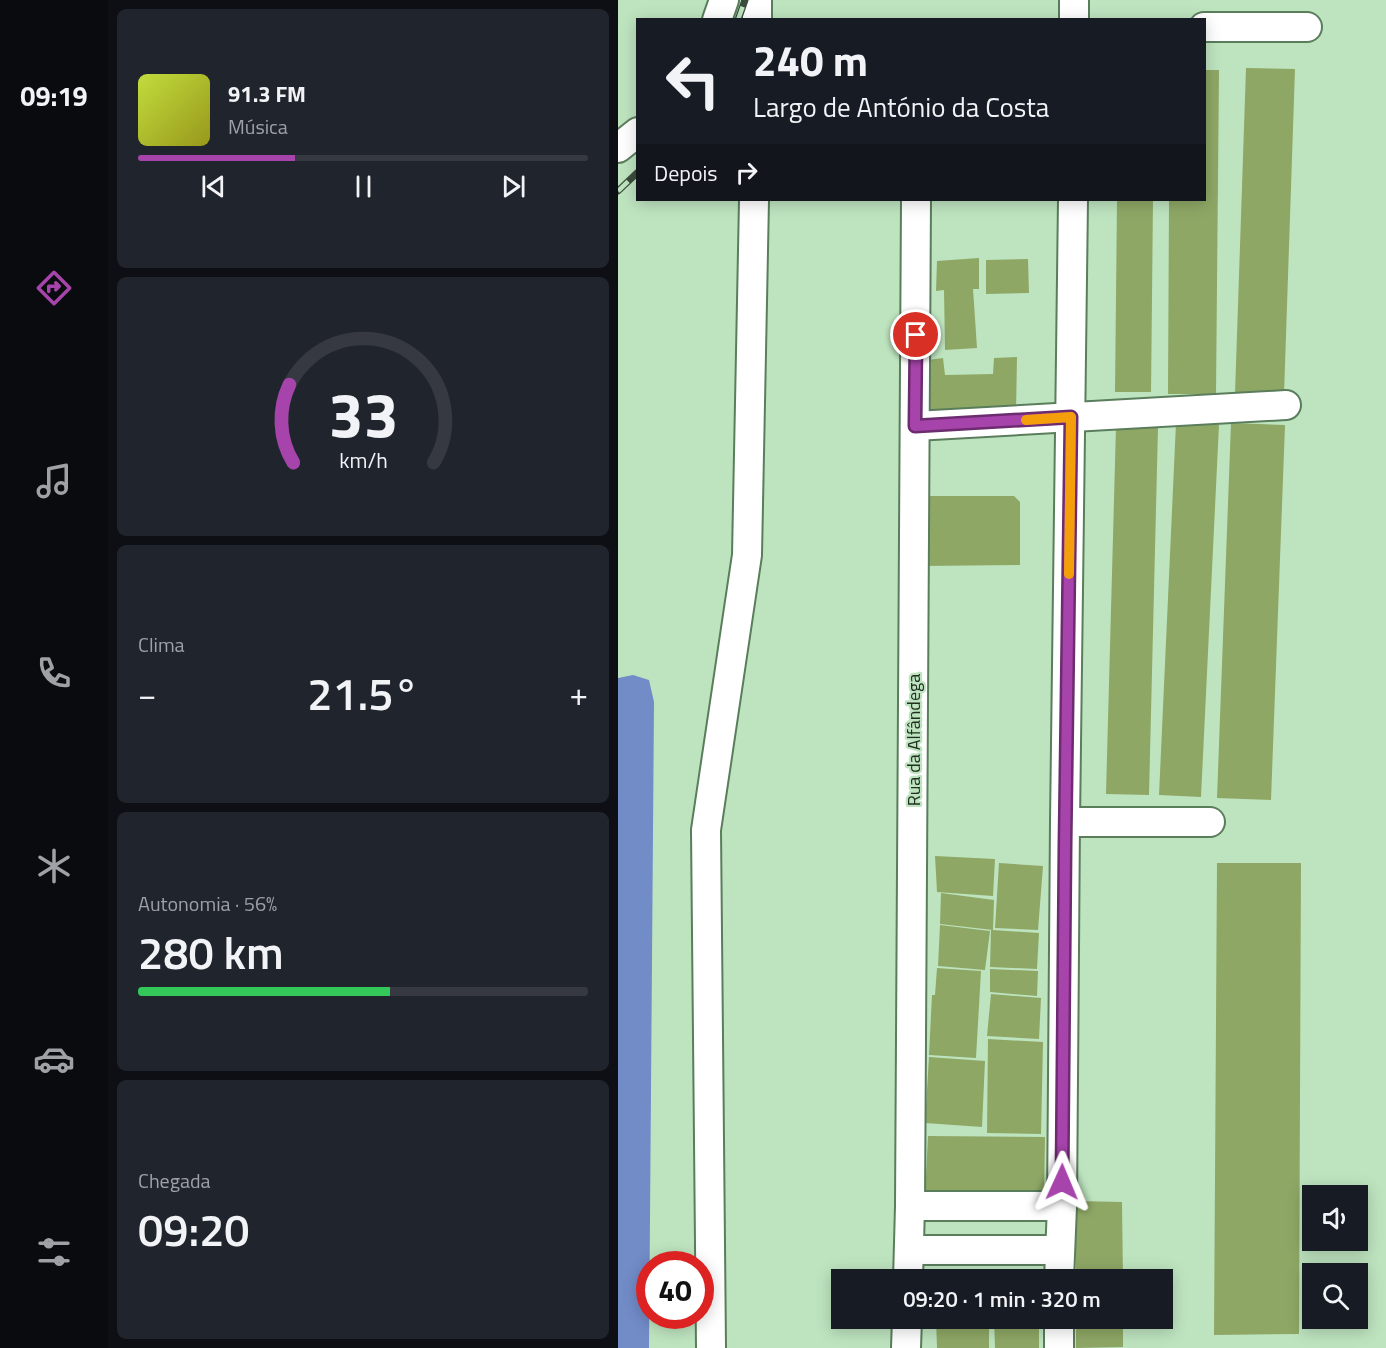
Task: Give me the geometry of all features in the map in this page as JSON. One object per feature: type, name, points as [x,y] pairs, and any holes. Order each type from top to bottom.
[{"type":"street","points":[[718,18],[724,0]]},
{"type":"street","points":[[756,0],[757,18]]},
{"type":"street","points":[[1074,0],[1074,18]]},
{"type":"street","points":[[1206,27],[1307,27]]},
{"type":"street","points":[[618,148],[636,134]]},
{"type":"street","points":[[711,1348],[706,830],[747,555],[754,201]]},
{"type":"street","name":"Rua da Alfândega","points":[[912,1269],[919,1251],[916,201]]},
{"type":"street","points":[[1059,1269],[1062,1206],[1073,201]]},
{"type":"street","points":[[915,426],[1286,405]]},
{"type":"street","points":[[1065,822],[1210,822]]},
{"type":"street","points":[[919,1206],[1062,1206]]},
{"type":"street","points":[[1024,1206],[1024,1250]]},
{"type":"street","points":[[919,1251],[1060,1251]]},
{"type":"street","points":[[906,1348],[907,1329]]},
{"type":"street","points":[[1059,1329],[1059,1348]]},
{"type":"water","points":[[633,675],[649,680],[654,702],[650,1251],[636,1251],[636,1329],[649,1329],[649,1348],[618,1348],[618,678]]},
{"type":"building","points":[[1246,68],[1295,69],[1284,395],[1235,394]]},
{"type":"building","points":[[1206,70],[1219,70],[1216,394],[1168,394],[1169,201],[1206,201]]},
{"type":"building","points":[[1117,201],[1153,201],[1151,392],[1115,392]]},
{"type":"building","points":[[979,258],[979,289],[973,289],[977,348],[945,350],[944,290],[936,291],[937,261]]},
{"type":"building","points":[[1028,259],[1029,293],[986,294],[986,260]]},
{"type":"building","points":[[1017,357],[1016,413],[922,415],[920,361],[943,358],[945,375],[993,374],[994,358]]},
{"type":"building","points":[[1176,423],[1219,425],[1201,797],[1159,795]]},
{"type":"building","points":[[1231,423],[1285,425],[1271,800],[1217,798]]},
{"type":"building","points":[[1116,426],[1158,427],[1149,795],[1106,794]]},
{"type":"building","points":[[927,496],[1014,496],[1020,502],[1020,565],[921,566]]},
{"type":"building","points":[[935,856],[995,859],[993,896],[937,892]]},
{"type":"building","points":[[999,863],[1043,866],[1038,930],[995,928]]},
{"type":"building","points":[[1217,863],[1301,863],[1299,1334],[1214,1335]]},
{"type":"building","points":[[941,893],[994,900],[993,930],[940,924]]},
{"type":"building","points":[[940,925],[990,931],[985,970],[938,966]]},
{"type":"building","points":[[991,930],[1039,933],[1037,969],[990,967]]},
{"type":"building","points":[[937,968],[981,971],[976,1058],[929,1055],[932,995],[935,995]]},
{"type":"building","points":[[990,969],[1038,971],[1037,996],[990,992]]},
{"type":"building","points":[[991,994],[1041,998],[1039,1039],[987,1036]]},
{"type":"building","points":[[988,1039],[1043,1042],[1041,1134],[987,1133]]},
{"type":"building","points":[[929,1057],[985,1061],[982,1127],[925,1123]]},
{"type":"building","points":[[928,1136],[1045,1137],[1044,1197],[925,1196]]},
{"type":"building","points":[[1076,1201],[1122,1202],[1123,1269],[1076,1269]]},
{"type":"building","points":[[936,1329],[989,1329],[989,1348],[937,1348]]},
{"type":"building","points":[[994,1329],[1039,1329],[1039,1348],[995,1348]]},
{"type":"building","points":[[1076,1329],[1123,1329],[1123,1347],[1076,1348]]},
{"type":"railway","points":[[739,18],[745,0]]},
{"type":"railway","points":[[618,191],[636,174]]},
{"type":"slow traffic","points":[[1026,420],[1071,417],[1069,574]]},
{"type":"route","points":[[916,335],[915,426],[1071,417],[1062,1182]]}]
